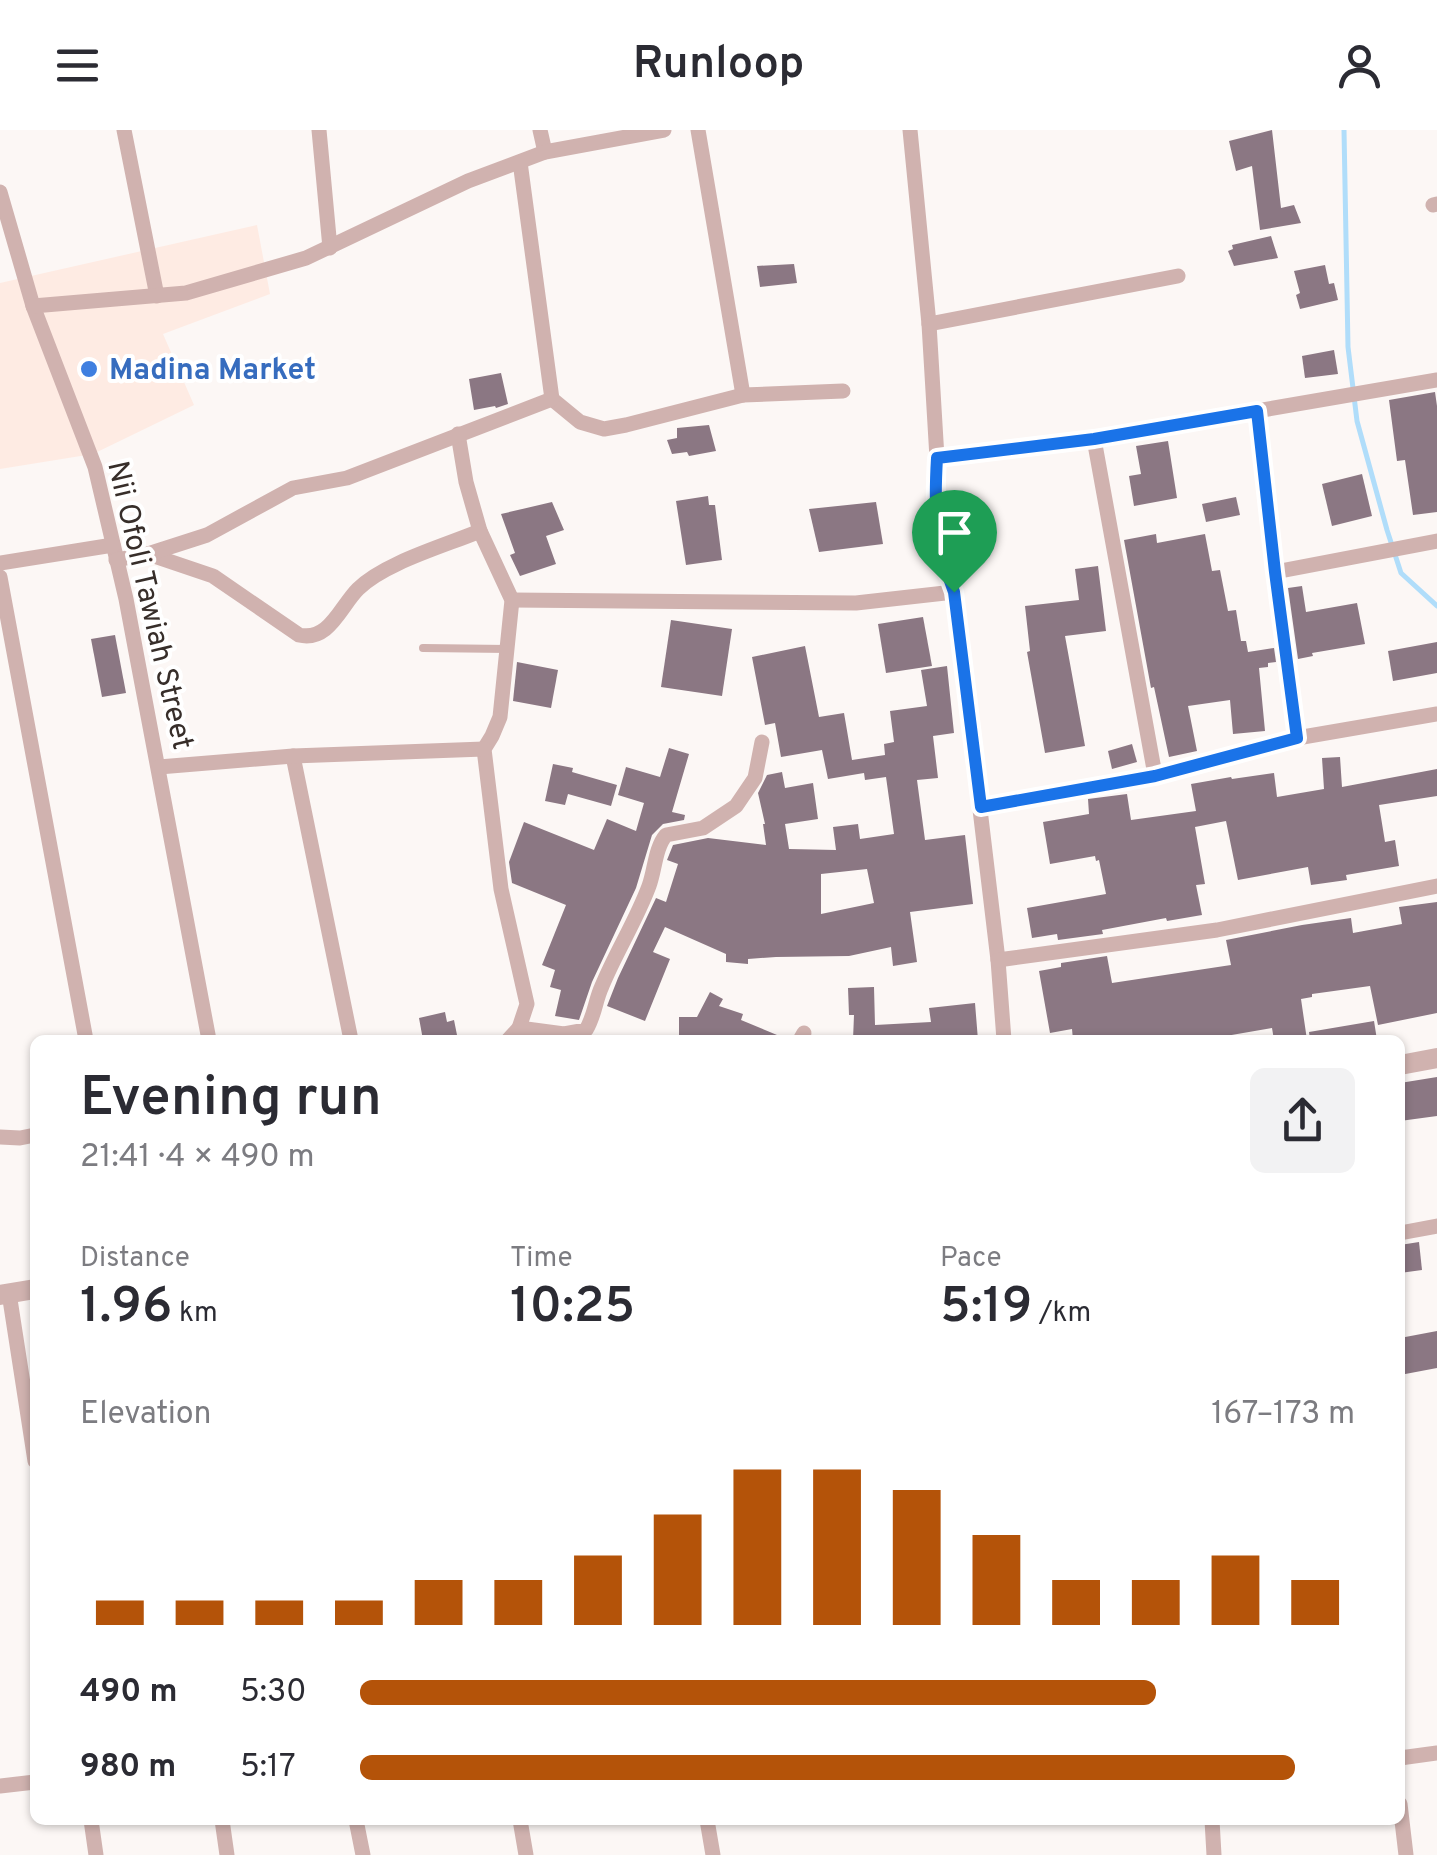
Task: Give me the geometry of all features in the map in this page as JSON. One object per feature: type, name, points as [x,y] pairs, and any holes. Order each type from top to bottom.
[{"type":"street","points":[[124,130],[156,296]]},
{"type":"street","points":[[319,130],[330,248]]},
{"type":"street","points":[[540,130],[545,152]]},
{"type":"street","points":[[33,306],[186,294],[306,258],[413,205],[545,152],[664,130]]},
{"type":"street","points":[[698,130],[742,395]]},
{"type":"street","points":[[910,130],[929,324],[937,458],[936,532],[954,592],[1004,1035]]},
{"type":"street","points":[[520,162],[552,399],[580,422],[604,429],[742,395],[843,391]]},
{"type":"street","name":"Nii Ofoli Tawiah Street","points":[[0,195],[33,306],[94,468],[159,767],[209,1035]]},
{"type":"street","points":[[929,324],[1178,276]]},
{"type":"street","points":[[937,458],[1094,439],[1437,380]]},
{"type":"street","points":[[148,554],[206,535],[293,488],[346,478],[552,399]]},
{"type":"street","points":[[1257,411],[1297,738]]},
{"type":"street","points":[[458,434],[480,531],[512,600],[500,717],[484,749],[501,889],[527,1004],[514,1034],[586,1030],[616,953],[636,919],[661,841],[666,835],[703,828],[736,806],[755,778],[762,742]]},
{"type":"street","points":[[1094,439],[1155,776]]},
{"type":"street","points":[[0,563],[114,553],[148,554],[213,576],[309,637],[328,626],[374,576],[480,531]]},
{"type":"street","points":[[1275,572],[1437,541]]},
{"type":"street","points":[[0,576],[85,1035]]},
{"type":"street","points":[[512,600],[856,604],[954,592]]},
{"type":"street","points":[[981,807],[1155,776],[1297,738],[1437,714]]},
{"type":"street","points":[[159,767],[293,756],[484,749]]},
{"type":"street","points":[[293,756],[350,1035]]},
{"type":"street","points":[[998,960],[1217,930],[1437,886]]},
{"type":"street","points":[[1405,1065],[1437,1058]]},
{"type":"street","points":[[0,1137],[30,1137]]},
{"type":"street","points":[[1405,1232],[1437,1226]]},
{"type":"street","points":[[30,1290],[4,1294],[30,1434]]},
{"type":"street","points":[[1405,1757],[1437,1753]]},
{"type":"street","points":[[0,1786],[30,1783]]},
{"type":"street","points":[[92,1825],[96,1855]]},
{"type":"street","points":[[223,1825],[227,1855]]},
{"type":"street","points":[[357,1825],[362,1855]]},
{"type":"street","points":[[521,1825],[526,1855]]},
{"type":"street","points":[[708,1825],[713,1855]]},
{"type":"street","points":[[1212,1825],[1214,1855]]},
{"type":"street","points":[[1402,1825],[1406,1855]]},
{"type":"lane","points":[[423,648],[508,648]]},
{"type":"shaded area","name":"Madina Market","points":[[257,225],[270,294],[163,334],[194,405],[93,454],[0,469],[0,283]]},
{"type":"building","points":[[1272,130],[1281,208],[1294,205],[1301,223],[1260,230],[1252,166],[1236,171],[1229,141]]},
{"type":"building","points":[[1271,236],[1278,258],[1234,266],[1228,251],[1233,249],[1232,245]]},
{"type":"building","points":[[794,264],[797,283],[760,287],[757,266]]},
{"type":"building","points":[[1325,265],[1338,300],[1300,309],[1294,271]]},
{"type":"building","points":[[1334,350],[1338,374],[1305,378],[1302,356]]},
{"type":"building","points":[[501,373],[508,404],[474,410],[469,379]]},
{"type":"building","points":[[1435,392],[1437,512],[1413,515],[1405,460],[1397,461],[1389,400]]},
{"type":"building","points":[[709,425],[716,451],[689,456],[687,452],[672,454],[667,440],[677,438],[677,428]]},
{"type":"building","points":[[1168,441],[1177,498],[1134,506],[1129,476],[1141,474],[1136,446]]},
{"type":"building","points":[[1362,474],[1372,516],[1332,526],[1322,484]]},
{"type":"building","points":[[708,496],[709,505],[715,505],[722,560],[686,565],[676,501]]},
{"type":"building","points":[[1236,497],[1240,515],[1206,522],[1202,504]]},
{"type":"building","points":[[552,502],[564,530],[546,536],[556,564],[520,576],[510,555],[515,553],[501,514]]},
{"type":"building","points":[[876,502],[883,544],[819,552],[809,509]]},
{"type":"building","points":[[1156,534],[1157,543],[1205,534],[1212,571],[1220,570],[1228,611],[1236,610],[1241,641],[1246,641],[1248,652],[1274,648],[1276,662],[1259,668],[1265,731],[1233,734],[1230,700],[1188,706],[1197,751],[1169,757],[1154,687],[1151,688],[1124,540]]},
{"type":"building","points":[[1098,566],[1106,631],[1065,636],[1085,746],[1045,753],[1027,652],[1030,651],[1025,606],[1079,600],[1075,569]]},
{"type":"building","points":[[1302,586],[1306,612],[1357,603],[1365,644],[1298,659],[1288,588]]},
{"type":"building","points":[[923,617],[932,666],[886,673],[878,624]]},
{"type":"building","points":[[671,620],[732,629],[722,696],[661,687]]},
{"type":"building","points":[[115,635],[126,693],[102,697],[91,639]]},
{"type":"building","points":[[1437,642],[1437,673],[1393,681],[1388,651]]},
{"type":"building","points":[[805,646],[819,717],[844,713],[852,760],[885,755],[884,744],[894,742],[890,711],[927,706],[921,670],[947,666],[954,733],[933,736],[938,778],[917,780],[925,840],[965,835],[973,904],[910,912],[917,962],[893,966],[891,947],[849,956],[748,959],[748,964],[726,962],[726,954],[665,927],[653,952],[670,959],[645,1021],[607,1006],[656,898],[666,902],[678,864],[667,860],[673,845],[708,838],[766,845],[758,793],[767,775],[782,772],[785,788],[813,783],[818,819],[785,824],[789,849],[836,850],[833,827],[858,824],[860,839],[894,834],[886,777],[865,780],[864,773],[828,779],[822,750],[781,757],[775,723],[765,725],[752,657]],"holes":[[[867,869],[874,903],[821,914],[821,874]]]},
{"type":"building","points":[[517,662],[558,670],[551,708],[513,701]]},
{"type":"building","points":[[1132,744],[1137,762],[1112,769],[1108,751]]},
{"type":"building","points":[[669,748],[689,754],[672,812],[685,815],[684,820],[663,824],[652,835],[636,888],[592,982],[579,1020],[555,1016],[561,990],[550,987],[555,970],[542,965],[566,905],[512,883],[509,862],[524,822],[594,850],[607,819],[636,831],[644,803],[618,795],[626,767],[660,777]]},
{"type":"building","points":[[1340,757],[1342,787],[1437,769],[1437,796],[1379,805],[1385,842],[1395,840],[1399,866],[1311,885],[1308,867],[1238,880],[1226,821],[1195,827],[1205,884],[1196,885],[1202,915],[1102,930],[1103,934],[1058,940],[1057,934],[1032,938],[1027,908],[1106,894],[1095,856],[1050,864],[1043,822],[1089,814],[1088,799],[1127,794],[1131,820],[1196,811],[1191,784],[1231,777],[1274,773],[1277,797],[1324,789],[1322,758]]},
{"type":"building","points":[[553,764],[617,785],[611,806],[568,794],[565,805],[545,801]]},
{"type":"building","points":[[1437,902],[1437,1013],[1378,1025],[1370,986],[1301,999],[1306,1035],[1273,1035],[1272,1028],[1232,1035],[1073,1035],[1072,1029],[1050,1033],[1039,971],[1061,967],[1061,963],[1107,956],[1112,983],[1231,965],[1226,940],[1351,918],[1353,933],[1402,924],[1399,907]]},
{"type":"building","points":[[874,987],[875,1025],[931,1022],[929,1008],[975,1003],[978,1035],[853,1035],[848,988]]},
{"type":"building","points":[[710,992],[723,999],[719,1006],[743,1014],[741,1020],[777,1035],[679,1035],[679,1017],[697,1017]]},
{"type":"building","points":[[445,1012],[447,1022],[454,1020],[457,1035],[422,1035],[419,1018]]},
{"type":"building","points":[[1374,1021],[1376,1035],[1309,1035],[1309,1032]]},
{"type":"building","points":[[1437,1077],[1437,1116],[1405,1120],[1405,1082]]},
{"type":"building","points":[[1419,1242],[1422,1270],[1405,1272],[1405,1244]]},
{"type":"building","points":[[1437,1331],[1437,1368],[1405,1374],[1405,1337]]},
{"type":"waterway","points":[[1344,130],[1348,347],[1357,421],[1401,573],[1437,606]]},
{"type":"place","name":"Madina Market","points":[[89,369]]},
{"type":"route","points":[[1257,411],[1297,738],[1155,776],[981,807],[954,592],[936,532],[937,458],[1094,439],[1257,411]]}]
